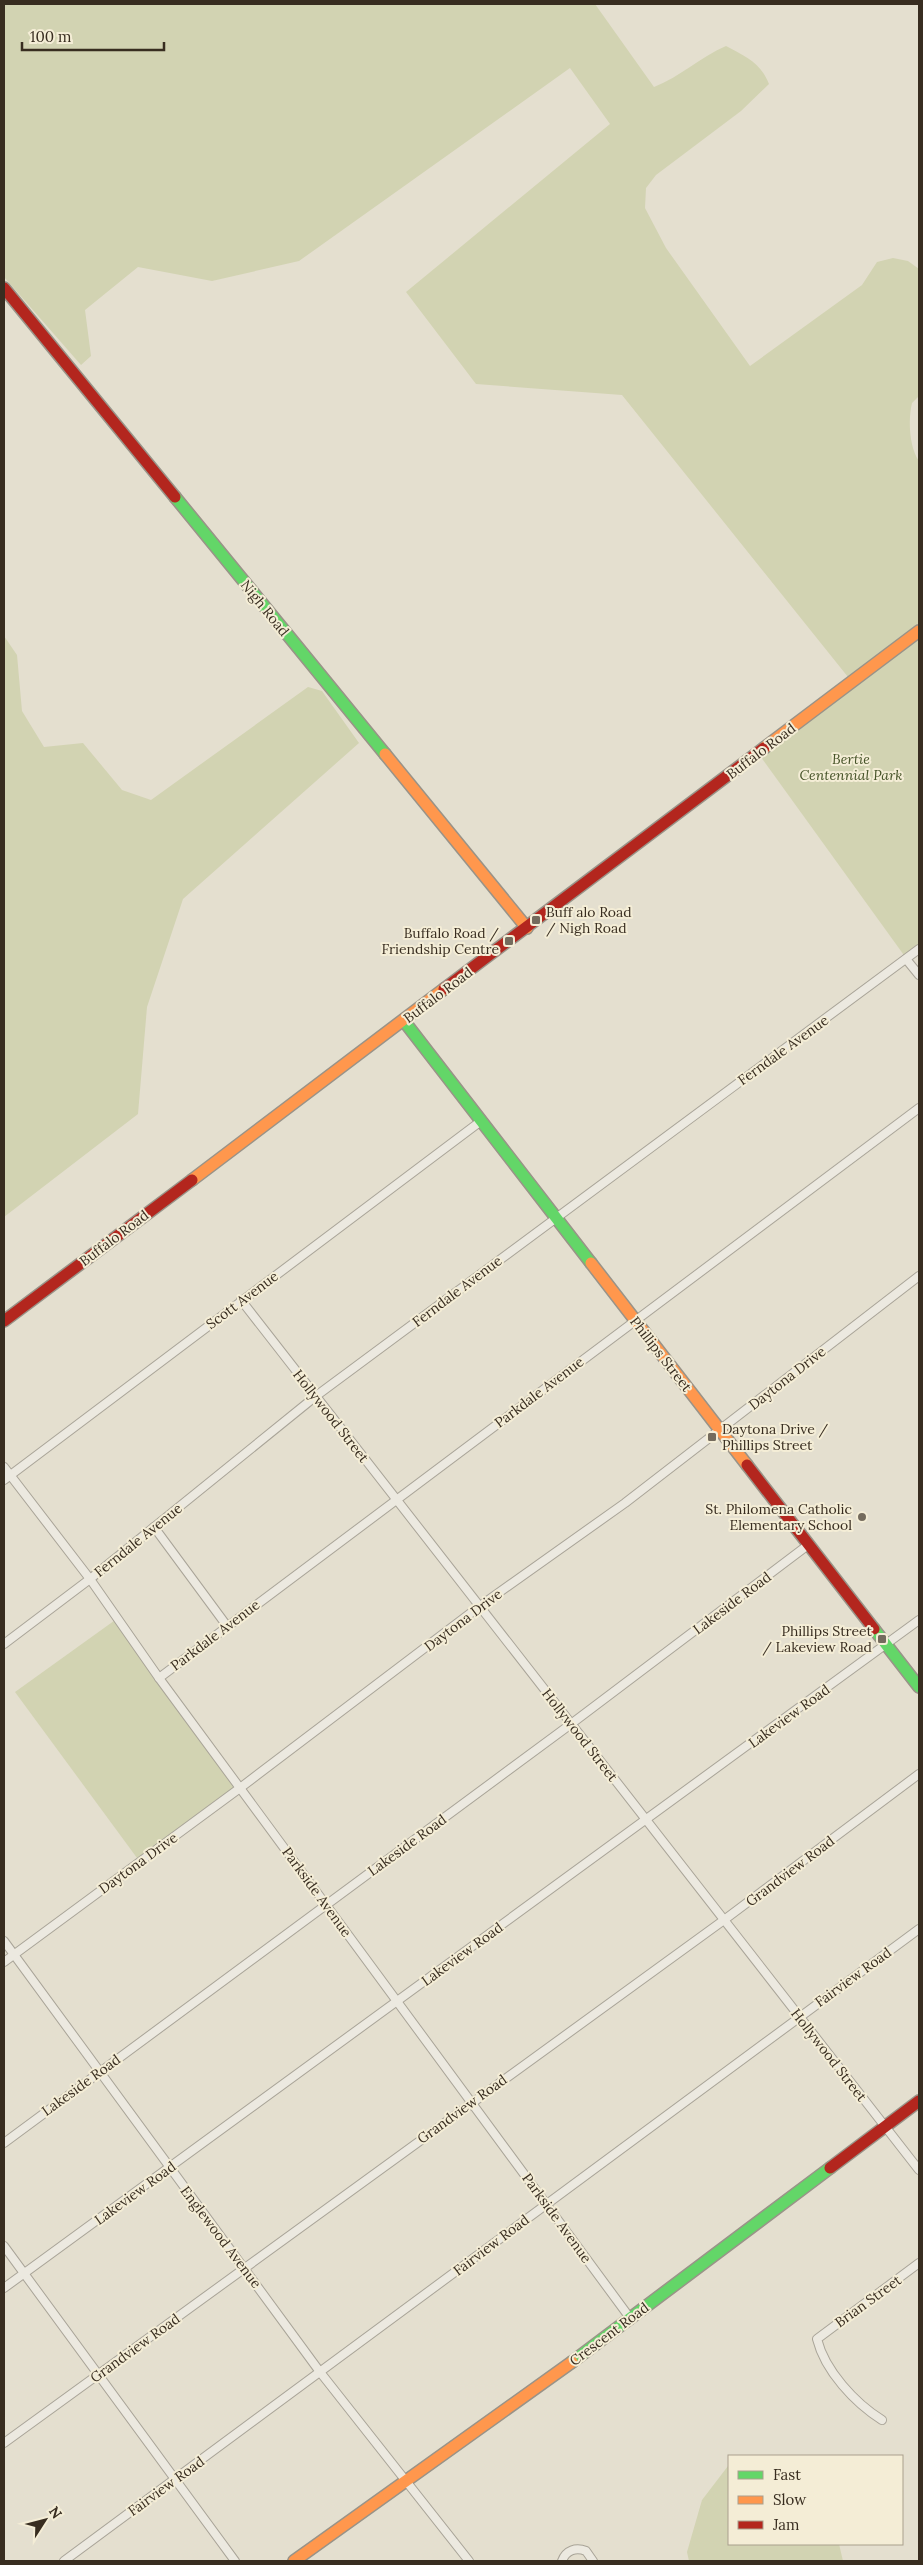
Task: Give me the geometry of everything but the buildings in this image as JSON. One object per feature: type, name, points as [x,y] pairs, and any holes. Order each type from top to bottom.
[{"type":"street","name":"Nigh Road","points":[[4,288],[527,928]]},
{"type":"street","name":"Buffalo Road","points":[[4,1321],[919,631]]},
{"type":"street","name":"Ferndale Avenue","points":[[4,1644],[90,1579],[316,1396],[919,949]]},
{"type":"street","points":[[906,959],[919,976]]},
{"type":"street","name":"Phillips Street","points":[[404,1021],[919,1687]]},
{"type":"street","name":"Parkdale Avenue","points":[[158,1678],[919,1108]]},
{"type":"street","name":"Scott Avenue","points":[[7,1478],[481,1121]]},
{"type":"street","name":"Daytona Drive","points":[[4,1962],[240,1788],[480,1606],[625,1503],[919,1276]]},
{"type":"street","name":"Hollywood Street","points":[[241,1300],[919,2170]]},
{"type":"street","name":"Parkside Avenue","points":[[4,1467],[7,1478],[90,1579],[158,1678],[630,2318]]},
{"type":"street","points":[[154,1527],[227,1626]]},
{"type":"street","name":"Lakeside Road","points":[[4,2143],[572,1724],[808,1545]]},
{"type":"street","name":"Lakeview Road","points":[[4,2288],[919,1620]]},
{"type":"street","name":"Grandview Road","points":[[4,2443],[724,1920],[919,1774]]},
{"type":"street","name":"Fairview Road","points":[[64,2561],[919,1929]]},
{"type":"street","name":"Englewood Avenue","points":[[4,1941],[320,2372],[469,2561]]},
{"type":"street","name":"Crescent Road","points":[[294,2561],[515,2405],[919,2101]]},
{"type":"street","points":[[4,2246],[235,2561]]},
{"type":"street","name":"Brian Street","points":[[882,2420],[863,2408],[828,2365],[820,2352],[817,2339],[919,2263]]},
{"type":"street","points":[[562,2561],[567,2553],[576,2549],[586,2551],[593,2561]]},
{"type":"green space","points":[[4,4],[595,4],[654,87],[673,78],[726,46],[746,57],[757,65],[769,84],[741,111],[656,175],[646,188],[645,208],[666,248],[750,366],[862,285],[877,262],[893,258],[908,261],[919,269],[919,396],[912,403],[910,425],[911,441],[919,461],[919,623],[848,677],[622,395],[476,384],[406,292],[610,124],[570,68],[299,261],[212,281],[138,267],[85,310],[91,356],[81,365],[4,277]]},
{"type":"green space","name":"Bertie Centennial Park","points":[[919,632],[919,948],[906,958],[758,753]]},
{"type":"green space","points":[[4,636],[17,655],[22,711],[44,747],[83,743],[122,790],[151,800],[308,687],[322,691],[359,743],[183,899],[147,1007],[138,1114],[4,1217]]},
{"type":"green space","points":[[118,1618],[239,1788],[140,1862],[15,1692]]},
{"type":"green space","points":[[728,2466],[728,2545],[839,2545],[843,2561],[689,2561],[687,2552],[702,2500]]},
{"type":"traffic: fast","points":[[175,497],[385,754]]},
{"type":"traffic: fast","points":[[404,1021],[591,1263]]},
{"type":"traffic: fast","points":[[874,1629],[919,1687]]},
{"type":"traffic: fast","points":[[572,2362],[830,2168]]},
{"type":"traffic: slow","points":[[764,748],[919,631]]},
{"type":"traffic: slow","points":[[385,754],[527,928]]},
{"type":"traffic: slow","points":[[192,1180],[444,989]]},
{"type":"traffic: slow","points":[[591,1263],[747,1465]]},
{"type":"traffic: slow","points":[[294,2561],[572,2362]]},
{"type":"traffic: jam","points":[[4,288],[175,497]]},
{"type":"traffic: jam","points":[[444,989],[764,748]]},
{"type":"traffic: jam","points":[[4,1321],[192,1180]]},
{"type":"traffic: jam","points":[[747,1465],[874,1629]]},
{"type":"traffic: jam","points":[[830,2168],[919,2101]]},
{"type":"place","name":"Buff alo Road / Nigh Road","points":[[536,920]]},
{"type":"place","name":"Buffalo Road / Friendship Centre","points":[[509,941]]},
{"type":"place","name":"Daytona Drive / Phillips Street","points":[[712,1437]]},
{"type":"place","name":"St. Philomena Catholic Elementary School","points":[[862,1517]]},
{"type":"place","name":"Phillips Street / Lakeview Road","points":[[882,1639]]}]
